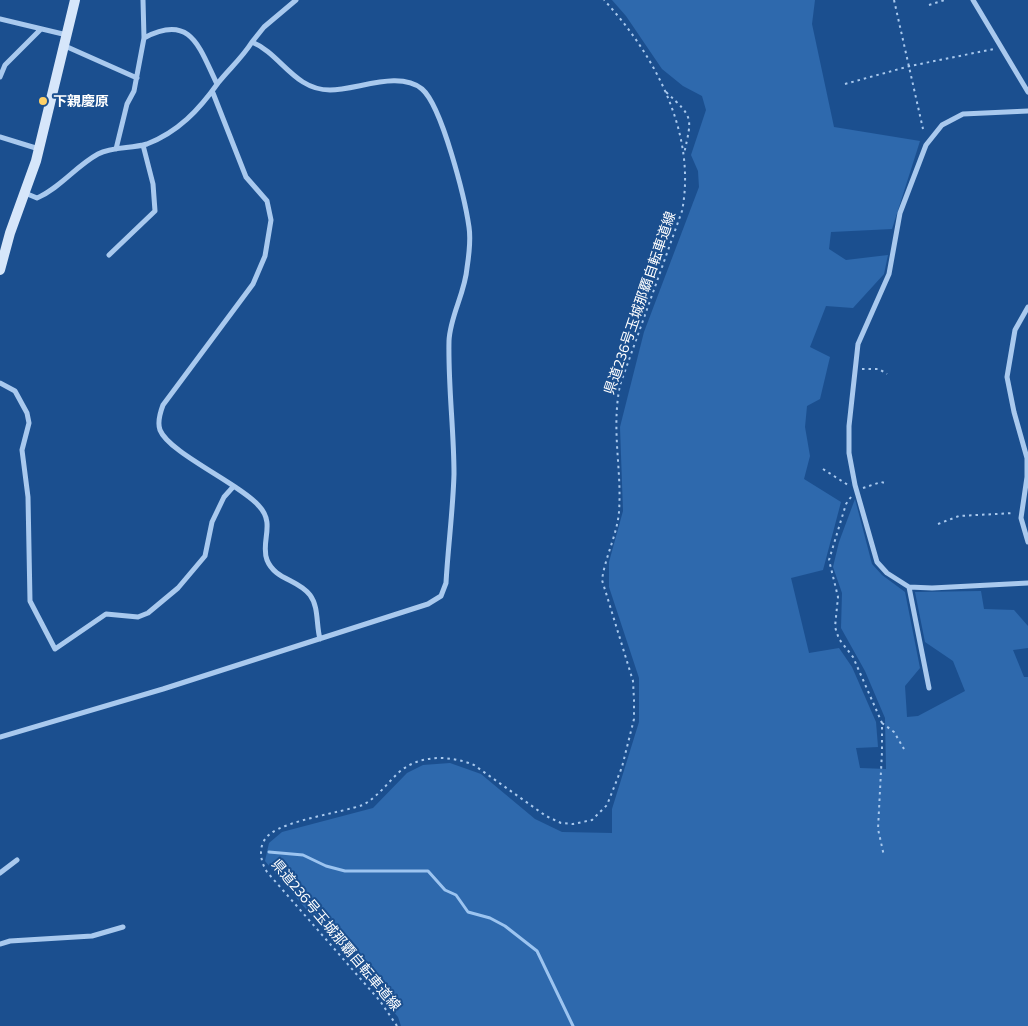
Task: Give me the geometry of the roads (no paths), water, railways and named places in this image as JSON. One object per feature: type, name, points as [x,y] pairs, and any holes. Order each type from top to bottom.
[{"type":"main road","points":[[0,270],[10,233],[39,149],[75,0]]},
{"type":"street","points":[[116,149],[137,78],[144,38],[143,0]]},
{"type":"street","points":[[24,193],[37,198],[49,193],[86,161],[101,152],[143,145],[163,137],[192,116],[213,93],[217,84],[244,54],[264,27],[296,0]]},
{"type":"street","points":[[973,0],[1028,92]]},
{"type":"street","points":[[0,19],[68,35]]},
{"type":"street","points":[[144,38],[167,28],[178,28],[190,37],[199,48],[217,84]]},
{"type":"street","points":[[0,77],[5,65],[41,29]]},
{"type":"street","points":[[0,737],[163,689],[428,604],[441,596],[446,583],[454,474],[449,336],[467,271],[469,228],[446,132],[423,90],[411,82],[395,80],[330,90],[310,87],[293,76],[265,48],[252,42]]},
{"type":"street","points":[[64,46],[137,78]]},
{"type":"street","points":[[213,93],[246,177],[267,201],[271,220],[265,256],[253,284],[163,405],[159,423],[164,437],[171,444],[254,501],[264,512],[268,526],[265,554],[268,562],[276,573],[304,589],[311,596],[320,639]]},
{"type":"street","points":[[1028,111],[963,114],[948,120],[930,138],[900,213],[889,274],[858,344],[849,426],[849,453],[856,490],[877,562],[887,573],[909,587],[932,588],[1028,584]]},
{"type":"street","points":[[0,137],[39,149]]},
{"type":"street","points":[[109,256],[155,211],[153,184],[143,145]]},
{"type":"street","points":[[1028,307],[1015,330],[1007,377],[1026,458],[1027,476],[1021,513],[1028,542]]},
{"type":"street","points":[[0,383],[15,391],[27,413],[29,423],[22,450],[28,497],[30,601],[55,650],[106,614],[138,617],[148,613],[178,588],[205,556],[212,522],[224,498],[233,486]]},
{"type":"street","points":[[909,587],[929,688]]},
{"type":"street","points":[[0,873],[17,860]]},
{"type":"street","points":[[0,944],[10,941],[92,936],[123,927]]},
{"type":"waterway","points":[[269,852],[303,855],[326,866],[345,871],[428,871],[445,890],[456,895],[468,912],[490,918],[505,926],[537,951],[573,1026]]},
{"type":"place","name":"下親慶原","points":[[43,101]]}]
